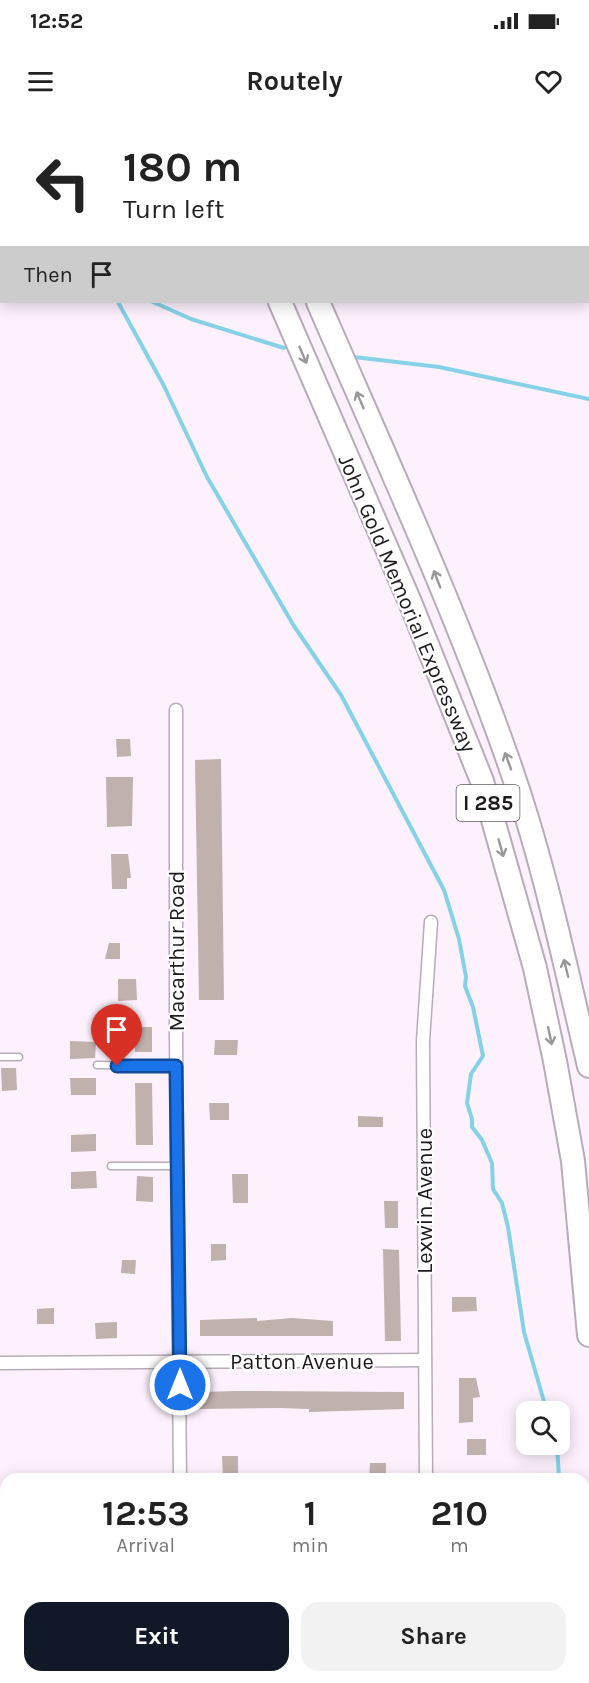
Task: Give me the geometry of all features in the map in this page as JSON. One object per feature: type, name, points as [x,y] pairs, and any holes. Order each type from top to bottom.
[{"type":"highway","name":"John Gold Memorial Expressway","points":[[280,303],[410,602],[482,781],[535,968],[555,1061],[573,1161],[589,1335]]},
{"type":"highway","name":"John Gold Memorial Expressway","points":[[318,303],[432,567],[509,764],[542,870],[589,1066]]},
{"type":"street","name":"Macarthur Road","points":[[176,710],[176,1066],[180,1473]]},
{"type":"street","name":"Lexwin Avenue","points":[[426,1473],[423,1041],[431,922]]},
{"type":"street","name":"Patton Avenue","points":[[0,1363],[425,1360]]},
{"type":"lane","points":[[0,1057],[19,1057]]},
{"type":"lane","points":[[97,1065],[176,1066]]},
{"type":"lane","points":[[111,1166],[177,1166]]},
{"type":"building","points":[[116,739],[130,739],[131,756],[117,757]]},
{"type":"building","points":[[221,759],[224,1000],[199,1000],[195,760]]},
{"type":"building","points":[[106,777],[133,777],[132,826],[107,827]]},
{"type":"building","points":[[111,854],[128,854],[131,878],[127,878],[127,889],[112,889]]},
{"type":"building","points":[[109,943],[120,943],[120,959],[105,959]]},
{"type":"building","points":[[118,979],[136,979],[137,1000],[118,1001]]},
{"type":"building","points":[[135,1027],[152,1027],[152,1052],[135,1052]]},
{"type":"building","points":[[215,1040],[238,1040],[237,1055],[214,1055]]},
{"type":"building","points":[[70,1041],[96,1042],[95,1058],[70,1059]]},
{"type":"building","points":[[1,1068],[16,1068],[17,1090],[2,1091]]},
{"type":"building","points":[[70,1078],[96,1078],[96,1095],[71,1095]]},
{"type":"building","points":[[135,1083],[152,1083],[153,1145],[136,1145]]},
{"type":"building","points":[[209,1103],[229,1103],[229,1120],[210,1120]]},
{"type":"building","points":[[358,1116],[383,1117],[383,1127],[358,1127]]},
{"type":"building","points":[[96,1134],[96,1151],[71,1152],[71,1135]]},
{"type":"building","points":[[96,1171],[97,1188],[71,1189],[71,1172]]},
{"type":"building","points":[[232,1174],[248,1174],[248,1203],[233,1203]]},
{"type":"building","points":[[137,1176],[153,1177],[153,1202],[136,1201]]},
{"type":"building","points":[[384,1201],[398,1201],[398,1228],[385,1228]]},
{"type":"building","points":[[211,1244],[226,1244],[226,1260],[211,1261]]},
{"type":"building","points":[[383,1249],[399,1250],[401,1341],[385,1341]]},
{"type":"building","points":[[122,1260],[136,1260],[135,1274],[121,1273]]},
{"type":"building","points":[[452,1297],[476,1297],[477,1311],[452,1312]]},
{"type":"building","points":[[54,1308],[54,1324],[37,1324],[37,1309]]},
{"type":"building","points":[[257,1318],[257,1321],[292,1318],[333,1321],[333,1336],[200,1336],[200,1320]]},
{"type":"building","points":[[117,1322],[117,1338],[96,1339],[95,1323]]},
{"type":"building","points":[[459,1378],[476,1378],[480,1397],[473,1398],[473,1422],[459,1423]]},
{"type":"building","points":[[201,1392],[404,1392],[404,1409],[309,1412],[309,1409],[281,1408],[200,1409]]},
{"type":"building","points":[[467,1439],[486,1439],[486,1455],[467,1455]]},
{"type":"building","points":[[222,1456],[238,1456],[238,1473],[223,1473]]},
{"type":"building","points":[[370,1463],[386,1463],[386,1473],[369,1473]]},
{"type":"waterway","points":[[119,303],[164,386],[207,477],[294,626],[341,695],[444,890],[459,939],[466,977],[465,986],[473,1007],[483,1056],[471,1074],[467,1103],[472,1127],[482,1140],[492,1163],[493,1189],[502,1203],[508,1227],[524,1332],[544,1401]]},
{"type":"waterway","points":[[155,303],[191,319],[284,348]]},
{"type":"waterway","points":[[354,357],[439,367],[589,399]]},
{"type":"waterway","points":[[558,1455],[559,1473]]},
{"type":"route","points":[[117,1066],[176,1066],[180,1385]]}]
